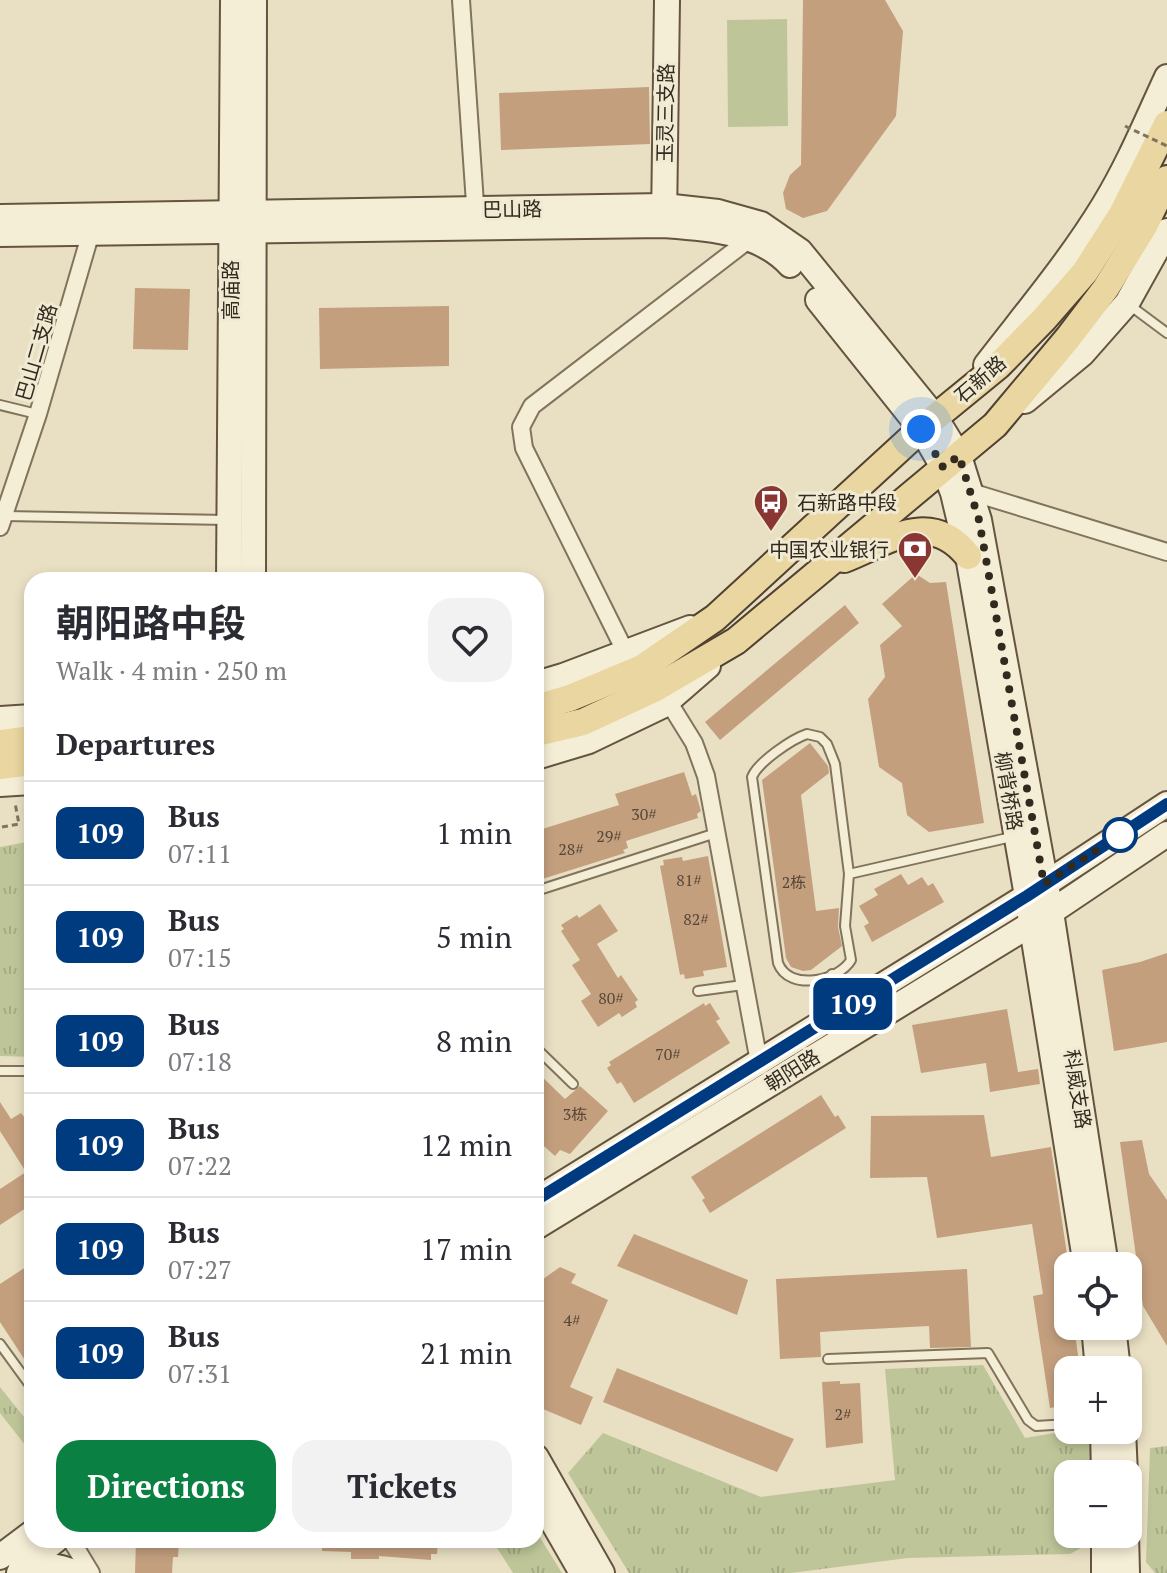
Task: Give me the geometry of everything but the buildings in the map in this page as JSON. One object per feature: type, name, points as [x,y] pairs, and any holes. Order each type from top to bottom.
[{"type":"main road","name":"石新路","points":[[544,706],[642,668],[715,618],[928,423],[1007,356],[1085,272],[1122,214],[1167,124]]},
{"type":"main road","name":"石新路","points":[[544,731],[583,722],[654,689],[736,641],[995,425],[1106,288],[1144,226],[1167,179]]},
{"type":"main road","points":[[822,568],[874,548],[897,535],[914,532],[945,535],[958,543],[968,556]]},
{"type":"main road","points":[[0,743],[24,740]]},
{"type":"main road","points":[[0,766],[24,763]]},
{"type":"street","name":"高庙路","points":[[231,572],[241,521],[242,221],[233,0]]},
{"type":"street","name":"高庙路","points":[[242,221],[254,0]]},
{"type":"street","points":[[461,0],[476,218]]},
{"type":"street","name":"玉灵三支路","points":[[664,216],[667,0]]},
{"type":"street","points":[[964,394],[1068,258],[1104,205],[1167,77]]},
{"type":"street","name":"巴山路","points":[[0,217],[242,221],[664,216],[718,212],[761,224],[800,251],[928,423]]},
{"type":"street","name":"巴山路","points":[[664,216],[751,238],[787,261],[928,423]]},
{"type":"street","name":"巴山路","points":[[0,234],[91,232],[242,221]]},
{"type":"street","points":[[995,425],[1082,354],[1127,303],[1167,231]]},
{"type":"street","name":"巴山二支路","points":[[2,521],[38,414],[91,232]]},
{"type":"street","points":[[626,653],[524,448],[521,427],[532,406],[751,238]]},
{"type":"street","name":"柳背桥路","points":[[928,423],[971,492],[983,542],[1041,918]]},
{"type":"street","name":"柳背桥路","points":[[951,462],[1016,836],[1036,890]]},
{"type":"street","points":[[971,492],[1167,552]]},
{"type":"street","name":"高庙路","points":[[241,521],[251,572]]},
{"type":"street","points":[[544,681],[715,618]]},
{"type":"street","points":[[544,755],[589,741],[668,701],[736,641]]},
{"type":"street","points":[[668,701],[701,760],[759,1062]]},
{"type":"street","points":[[0,719],[24,718]]},
{"type":"street","name":"朝阳路","points":[[544,1195],[1036,890],[1167,804]]},
{"type":"street","name":"朝阳路","points":[[544,1222],[1041,918],[1167,834]]},
{"type":"street","name":"科威支路","points":[[1041,918],[1084,1252]]},
{"type":"street","name":"科威支路","points":[[1041,918],[1103,1252]]},
{"type":"street","points":[[544,1471],[602,1573]]},
{"type":"street","points":[[544,1507],[582,1573]]},
{"type":"street","points":[[0,1557],[24,1539]]},
{"type":"street","points":[[16,1573],[46,1548]]},
{"type":"street","points":[[76,1548],[91,1573]]},
{"type":"street","points":[[1104,1548],[1104,1573]]},
{"type":"street","points":[[1126,1548],[1127,1573]]},
{"type":"street","points":[[16,1573],[52,1565],[75,1573]]},
{"type":"lane","points":[[1127,303],[1167,333]]},
{"type":"lane","points":[[0,405],[38,414]]},
{"type":"lane","points":[[2,521],[241,521]]},
{"type":"lane","points":[[813,734],[820,737],[833,754],[849,874],[845,921],[851,960],[847,967],[832,974],[805,982],[790,978],[780,969],[752,777],[756,768],[801,736],[813,734]]},
{"type":"lane","points":[[544,888],[716,833]]},
{"type":"lane","points":[[849,874],[1016,836]]},
{"type":"lane","points":[[832,974],[842,1011]]},
{"type":"lane","points":[[698,991],[743,985]]},
{"type":"lane","points":[[544,1056],[573,1084]]},
{"type":"lane","points":[[0,1071],[24,1071]]},
{"type":"lane","points":[[0,1344],[24,1377]]},
{"type":"lane","points":[[828,1359],[984,1352],[992,1356],[1032,1423],[1054,1425]]},
{"type":"path","points":[[1125,126],[1167,146]]},
{"type":"path","points":[[2,827],[19,824],[8,794]]},
{"type":"green space","points":[[787,19],[788,126],[728,127],[727,20]]},
{"type":"green space","points":[[24,842],[24,1057],[0,1056],[0,847]]},
{"type":"green space","points":[[983,1365],[1025,1438],[1054,1433],[1054,1444],[1091,1444],[1090,1460],[1054,1460],[1054,1548],[1081,1548],[1070,1554],[908,1558],[791,1573],[629,1573],[568,1473],[603,1433],[761,1497],[895,1480],[885,1369]]},
{"type":"green space","points":[[0,1387],[24,1417],[24,1444],[0,1413]]},
{"type":"green space","points":[[1167,1446],[1167,1573],[1155,1573],[1146,1562],[1150,1448]]},
{"type":"green space","points":[[544,1544],[562,1573],[513,1573],[497,1548],[544,1548]]},
{"type":"bus line","name":"109","points":[[544,1195],[1027,896],[1167,804]]},
{"type":"place","name":"石新路中段","points":[[771,533]]},
{"type":"place","name":"中国农业银行","points":[[915,580]]},
{"type":"route","points":[[921,429],[943,467],[959,456],[979,520],[1044,884],[1120,835]]}]
